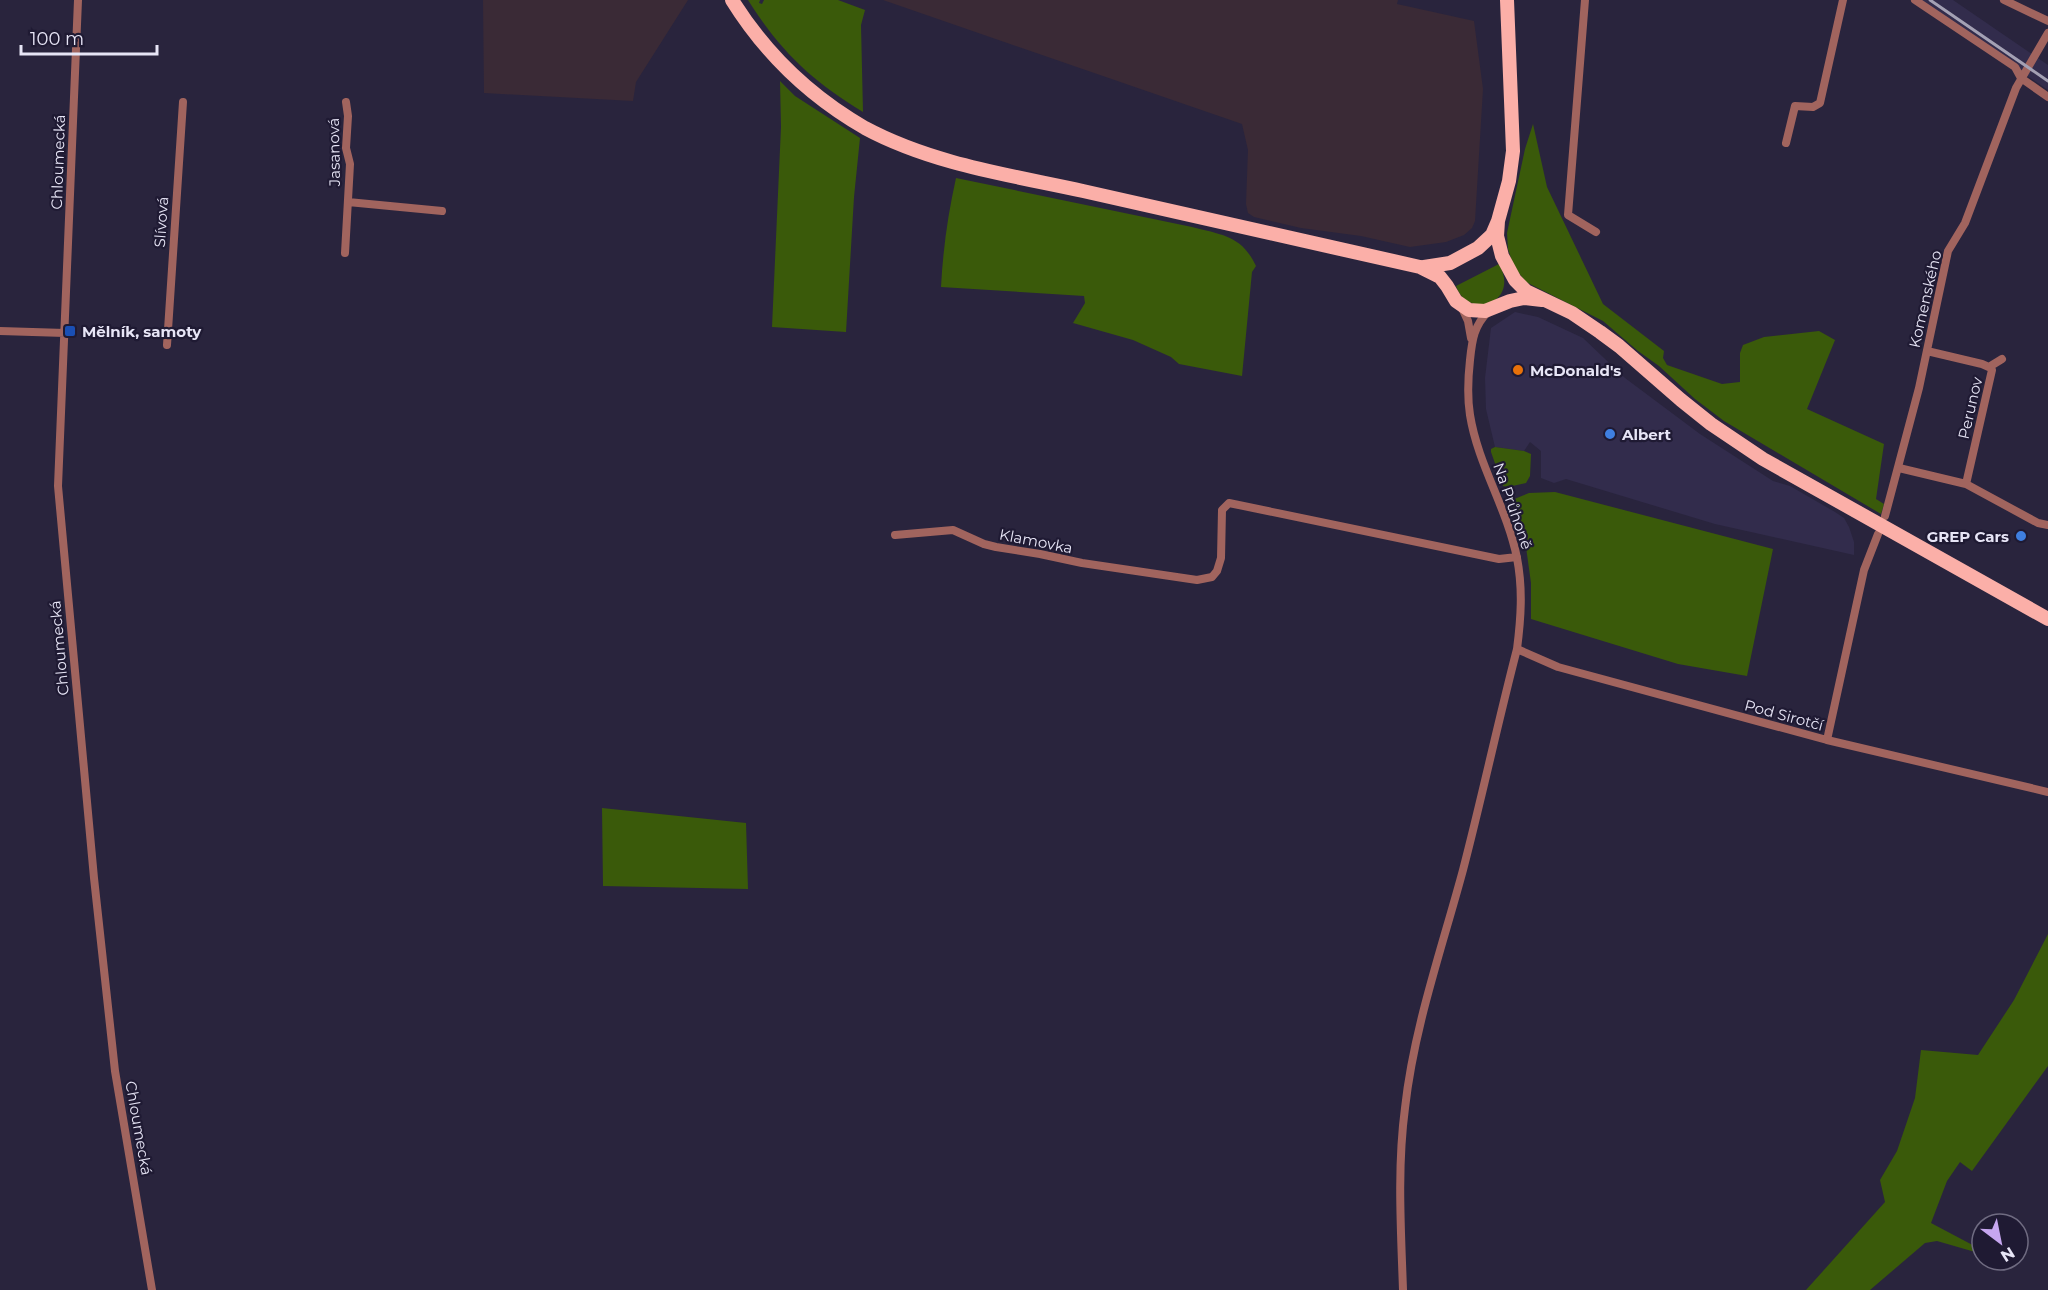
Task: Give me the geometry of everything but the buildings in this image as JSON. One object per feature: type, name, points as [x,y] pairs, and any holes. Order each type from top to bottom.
[{"type":"main road","points":[[732,0],[769,50],[813,93],[866,128],[913,149],[983,169],[1420,267],[1442,266],[1473,250],[1487,241],[1498,221],[1509,181],[1513,151],[1507,0]]},
{"type":"main road","points":[[1498,221],[1498,243],[1519,285],[1542,300],[1572,314],[1620,346],[1696,412],[1763,459],[2048,619]]},
{"type":"main road","points":[[1473,250],[1491,251],[1508,267],[1509,291],[1494,308]]},
{"type":"main road","points":[[1450,290],[1449,273],[1458,258]]},
{"type":"main road","points":[[1420,267],[1440,278],[1460,305],[1474,311],[1494,308],[1524,298],[1542,300]]},
{"type":"street","name":"Chloumecká","points":[[78,0],[58,486],[93,878],[114,1059],[152,1290]]},
{"type":"street","points":[[1585,0],[1568,215],[1596,232]]},
{"type":"street","points":[[1786,142],[1795,106],[1813,107],[1820,103],[1843,0]]},
{"type":"street","points":[[1915,0],[2015,67],[2021,78],[2048,97]]},
{"type":"street","points":[[2004,0],[2048,21]]},
{"type":"street","name":"Komenského","points":[[1885,516],[1927,351],[1948,251],[1965,223],[2021,78],[2048,33]]},
{"type":"street","name":"Slívová","points":[[166,345],[183,102]]},
{"type":"street","name":"Jasanová","points":[[345,254],[350,164],[346,148],[348,116],[346,102]]},
{"type":"street","name":"Jasanová","points":[[348,202],[442,211]]},
{"type":"street","name":"Na Průhoně","points":[[1403,1290],[1400,1212],[1405,1105],[1419,1029],[1464,867],[1517,649],[1522,599],[1517,557],[1507,521],[1481,456],[1470,417],[1468,391],[1471,341],[1468,321],[1460,305]]},
{"type":"street","name":"Na Průhoně","points":[[1471,341],[1476,327],[1494,308]]},
{"type":"street","points":[[0,331],[65,333]]},
{"type":"street","name":"Perunov","points":[[1927,351],[1989,367],[1993,374],[1966,484]]},
{"type":"street","points":[[1989,367],[2002,359]]},
{"type":"street","points":[[1899,468],[1966,484],[2038,523],[2048,525]]},
{"type":"street","name":"Klamovka","points":[[895,535],[953,530],[991,546],[1082,563],[1197,580],[1212,577],[1220,565],[1222,510],[1229,502],[1499,559],[1517,557]]},
{"type":"street","points":[[1827,740],[1864,570],[1878,534]]},
{"type":"street","name":"Pod Sirotčí","points":[[1517,649],[1558,667],[1827,740],[2048,792]]},
{"type":"shaded area","points":[[483,0],[688,0],[636,82],[633,101],[484,93]]},
{"type":"shaded area","points":[[883,0],[1398,0],[1397,4],[1474,21],[1483,89],[1475,221],[1472,228],[1464,235],[1446,242],[1410,247],[1361,236],[1301,228],[1254,217],[1248,213],[1246,204],[1248,150],[1242,124]]},
{"type":"shaded area","points":[[1917,0],[1953,0],[2048,65],[2048,90]]},
{"type":"shaded area","points":[[1515,312],[1538,317],[1583,338],[1625,378],[1700,434],[1773,481],[1790,486],[1844,518],[1854,542],[1854,555],[1715,524],[1566,479],[1554,483],[1541,478],[1541,451],[1530,442],[1524,451],[1495,447],[1486,409],[1485,378],[1491,328]]},
{"type":"green space","points":[[748,0],[760,0],[759,3],[762,4],[764,0],[838,0],[865,10],[861,25],[863,112],[828,89],[798,64],[772,35]]},
{"type":"green space","points":[[780,81],[795,96],[860,138],[846,332],[772,327],[781,127]]},
{"type":"green space","points":[[1533,124],[1547,187],[1603,304],[1664,351],[1663,358],[1667,365],[1722,384],[1740,382],[1740,353],[1743,345],[1764,337],[1819,331],[1835,340],[1807,409],[1884,444],[1876,499],[1884,504],[1881,514],[1724,421],[1603,321],[1526,282],[1514,267],[1508,249],[1507,233],[1525,149]]},
{"type":"green space","points":[[956,178],[1192,227],[1222,235],[1238,243],[1251,256],[1256,266],[1252,272],[1242,376],[1179,364],[1171,357],[1133,340],[1073,323],[1085,303],[1084,296],[941,287],[946,232]]},
{"type":"green space","points":[[1499,264],[1504,278],[1503,289],[1498,297],[1490,303],[1481,305],[1471,303],[1462,297],[1456,286]]},
{"type":"green space","points":[[1495,447],[1531,454],[1530,476],[1526,483],[1503,486],[1491,452],[1491,449]]},
{"type":"green space","points":[[1555,492],[1773,549],[1747,676],[1678,664],[1531,619],[1531,583],[1526,547],[1512,500],[1529,493]]},
{"type":"green space","points":[[602,808],[746,823],[748,889],[603,886]]},
{"type":"green space","points":[[2048,934],[2048,1066],[1972,1171],[1960,1162],[1947,1181],[1931,1223],[1970,1244],[1970,1251],[1937,1241],[1925,1243],[1870,1290],[1806,1290],[1885,1202],[1880,1180],[1897,1151],[1915,1098],[1921,1050],[1978,1055],[2014,1000]]},
{"type":"railway","points":[[1930,0],[2048,81]]},
{"type":"place","name":"Mělník, samoty","points":[[70,331]]},
{"type":"place","name":"McDonald's","points":[[1518,370]]},
{"type":"place","name":"Albert","points":[[1610,434]]},
{"type":"place","name":"GREP Cars","points":[[2021,536]]}]
